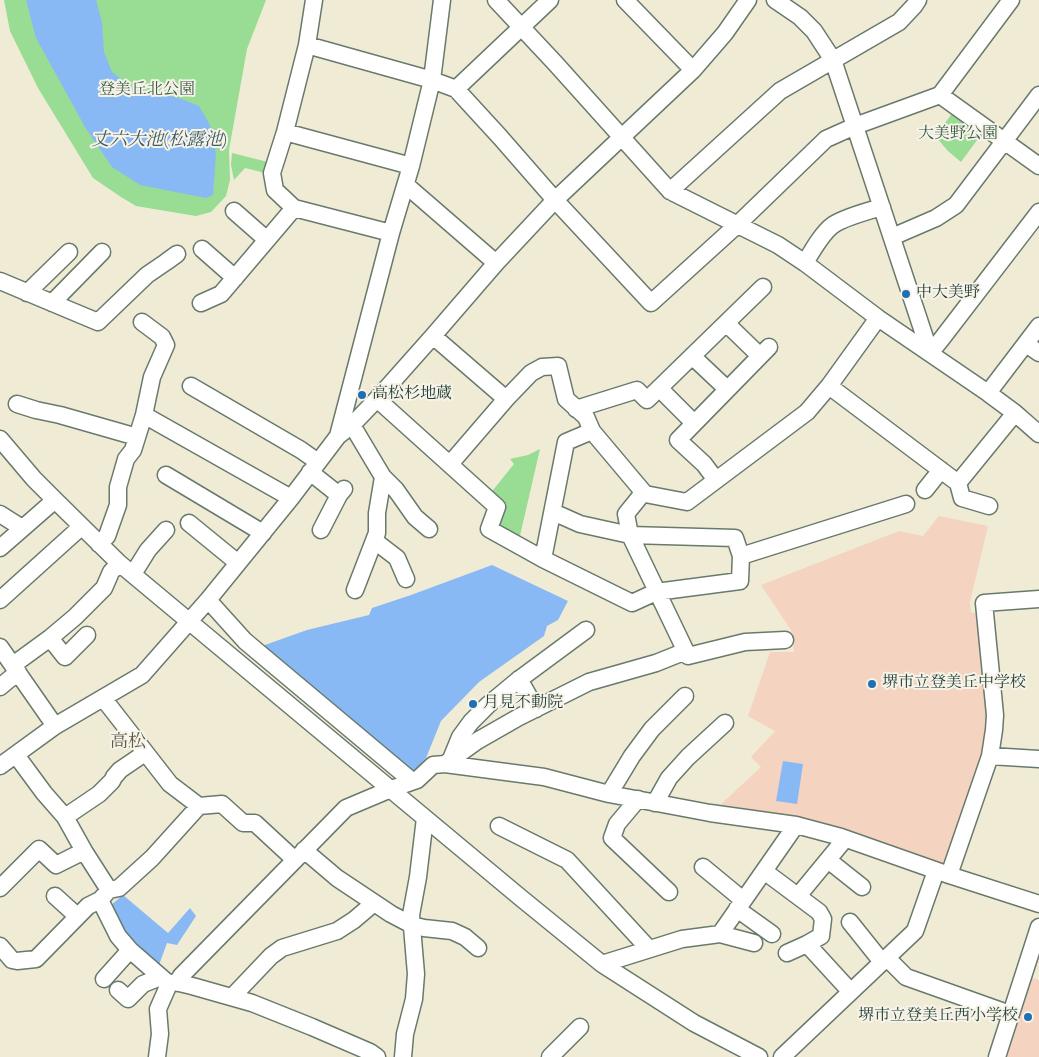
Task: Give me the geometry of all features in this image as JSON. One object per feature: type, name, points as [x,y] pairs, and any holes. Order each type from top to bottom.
[{"type":"street","points":[[314,0],[307,45],[285,132],[272,173],[275,190],[294,208],[391,233]]},
{"type":"street","points":[[338,436],[391,233],[406,185],[432,80],[442,0]]},
{"type":"street","points":[[496,0],[556,63],[670,190],[778,246],[805,263],[878,318],[988,393],[1039,434]]},
{"type":"street","points":[[456,90],[550,0]]},
{"type":"street","points":[[625,0],[693,70]]},
{"type":"street","points":[[0,766],[55,726],[142,675],[208,600],[291,498],[338,436],[352,425],[377,399],[496,263],[555,200],[693,70],[725,33],[748,0]]},
{"type":"street","points":[[774,0],[800,17],[807,24],[819,38],[833,60],[930,353]]},
{"type":"street","points":[[670,190],[780,91],[899,22],[918,0]]},
{"type":"street","points":[[307,45],[432,80],[456,90],[651,303],[737,225],[826,139],[855,126],[940,95],[1012,0]]},
{"type":"street","points":[[940,95],[1039,166]]},
{"type":"street","points":[[892,237],[936,218],[956,204],[1039,95]]},
{"type":"street","points":[[285,132],[411,166]]},
{"type":"street","points":[[406,185],[496,263]]},
{"type":"street","points":[[805,263],[833,225],[882,207]]},
{"type":"street","points":[[201,303],[221,294],[294,208]]},
{"type":"street","points":[[234,211],[267,240]]},
{"type":"street","points":[[930,353],[1039,212]]},
{"type":"street","points":[[202,249],[235,278]]},
{"type":"street","points":[[27,293],[69,252]]},
{"type":"street","points":[[52,303],[102,252]]},
{"type":"street","points":[[0,281],[98,322],[147,275],[177,254]]},
{"type":"street","points":[[576,409],[637,390],[647,400],[763,287]]},
{"type":"street","points":[[450,464],[531,373],[542,367],[558,366],[566,399],[586,417],[592,431],[644,493],[687,502],[808,412],[830,386],[878,318]]},
{"type":"street","points":[[99,544],[107,536],[118,504],[118,487],[126,459],[133,450],[144,415],[152,377],[166,345],[162,337],[142,322]]},
{"type":"street","points":[[716,480],[704,464],[678,440],[765,351],[726,323]]},
{"type":"street","points":[[988,393],[1032,348],[1039,326]]},
{"type":"street","points":[[433,336],[506,399]]},
{"type":"street","points":[[692,356],[727,389]]},
{"type":"street","points":[[200,386],[251,414],[301,450],[314,467],[342,492],[322,531]]},
{"type":"street","points":[[830,386],[958,483],[962,498],[989,506]]},
{"type":"street","points":[[659,388],[694,423]]},
{"type":"street","points":[[377,399],[497,508],[489,528],[632,603],[656,592],[740,581],[741,556],[736,538],[630,535],[580,524],[553,512]]},
{"type":"street","points":[[17,404],[137,437]]},
{"type":"street","points":[[958,483],[1015,413]]},
{"type":"street","points":[[144,415],[291,498]]},
{"type":"street","points":[[352,425],[383,477],[396,490],[415,517],[429,529]]},
{"type":"street","points":[[543,558],[566,442],[592,431]]},
{"type":"street","points":[[0,439],[54,500],[119,563],[602,964],[694,1023],[759,1057]]},
{"type":"street","points":[[925,490],[941,470]]},
{"type":"street","points":[[166,475],[192,484],[263,532]]},
{"type":"street","points":[[355,590],[374,542],[376,514],[383,477]]},
{"type":"street","points":[[644,493],[626,514],[630,535],[688,656],[745,642],[785,640]]},
{"type":"street","points":[[0,548],[54,500]]},
{"type":"street","points":[[741,556],[906,504]]},
{"type":"street","points":[[0,514],[22,528]]},
{"type":"street","points":[[189,523],[238,563]]},
{"type":"street","points":[[0,600],[81,527]]},
{"type":"street","points":[[133,574],[148,550],[166,530]]},
{"type":"street","points":[[374,542],[397,558],[406,579]]},
{"type":"street","points":[[0,687],[16,668],[104,588],[111,572],[119,563]]},
{"type":"street","points":[[782,1057],[914,931],[942,873],[990,756],[994,715],[984,603],[1039,599]]},
{"type":"street","points":[[208,600],[245,641],[412,781]]},
{"type":"street","points":[[448,762],[460,737],[471,722],[520,679],[586,630]]},
{"type":"street","points":[[50,638],[65,657],[87,636]]},
{"type":"street","points":[[232,658],[245,641]]},
{"type":"street","points":[[0,647],[55,726]]},
{"type":"street","points":[[448,762],[477,741],[589,682],[656,663],[686,651]]},
{"type":"street","points":[[520,679],[536,709]]},
{"type":"street","points":[[609,794],[652,728],[685,696]]},
{"type":"street","points":[[103,698],[170,784],[199,806]]},
{"type":"street","points":[[655,803],[675,771],[725,723]]},
{"type":"street","points":[[65,817],[99,794],[120,770],[145,753]]},
{"type":"street","points":[[16,755],[44,793],[65,817],[84,851],[104,895],[118,936],[130,950],[169,981],[252,1003],[370,1052],[377,1057]]},
{"type":"street","points":[[990,756],[1039,759]]},
{"type":"street","points":[[118,990],[128,999],[143,984],[169,981],[182,976],[346,808],[418,780],[433,765],[448,762],[544,777],[609,794],[710,813],[796,825],[845,839],[1039,904]]},
{"type":"street","points":[[638,799],[616,824],[612,838],[669,892]]},
{"type":"street","points":[[1,950],[12,960],[36,959],[88,906],[119,888],[145,864],[199,806],[222,804],[243,823],[255,823],[300,855],[391,914],[412,925],[452,931],[478,948]]},
{"type":"street","points":[[403,1057],[414,999],[416,974],[411,916],[425,818]]},
{"type":"street","points":[[720,934],[796,825]]},
{"type":"street","points":[[499,826],[567,860],[649,949]]},
{"type":"street","points":[[798,896],[845,839]]},
{"type":"street","points":[[0,888],[39,849],[56,865],[84,851]]},
{"type":"street","points":[[828,860],[862,887]]},
{"type":"street","points":[[703,867],[772,934]]},
{"type":"street","points":[[764,871],[819,912],[822,920],[821,936],[787,953]]},
{"type":"street","points":[[55,896],[77,916]]},
{"type":"street","points":[[232,997],[271,956],[282,948],[337,930],[354,920],[374,903]]},
{"type":"street","points":[[850,922],[884,960],[906,977],[1010,1014]]},
{"type":"street","points":[[997,1057],[1010,1014],[1032,972],[1039,927]]},
{"type":"street","points":[[602,964],[682,939],[720,934],[754,943]]},
{"type":"street","points":[[807,944],[850,991]]},
{"type":"street","points":[[104,979],[130,950]]},
{"type":"street","points":[[157,1057],[160,1034],[158,1010],[169,981]]},
{"type":"street","points":[[550,1057],[580,1027]]},
{"type":"shaded area","name":"堺市立登美丘中学校","points":[[939,516],[988,526],[970,602],[971,612],[979,615],[989,730],[985,753],[945,866],[719,806],[761,767],[751,757],[775,731],[748,716],[770,652],[794,652],[791,630],[761,585],[899,531],[923,536]]},
{"type":"shaded area","name":"堺市立登美丘西小学校","points":[[1030,979],[1039,980],[1039,1057],[1005,1057]]},
{"type":"green space","name":"登美丘北公園","points":[[4,0],[266,0],[247,49],[229,150],[230,180],[226,196],[211,212],[196,216],[136,206],[93,178],[38,88],[10,31]]},
{"type":"green space","name":"大美野公園","points":[[954,111],[983,132],[961,162],[935,136]]},
{"type":"green space","points":[[232,153],[268,162],[265,173],[245,168],[234,180],[231,165]]},
{"type":"green space","points":[[540,449],[519,540],[496,527],[489,495],[514,464],[510,459],[528,455]]},
{"type":"water","name":"丈六大池(松露池)","points":[[26,0],[96,0],[102,22],[104,52],[112,72],[133,88],[179,98],[199,106],[210,125],[216,154],[213,195],[206,198],[140,185],[112,167],[85,127],[36,38]]},
{"type":"water","points":[[492,565],[568,601],[558,620],[547,626],[544,636],[479,682],[441,721],[426,758],[414,772],[262,646],[307,630],[369,615],[372,608]]},
{"type":"water","points":[[783,761],[803,764],[797,804],[776,801]]},
{"type":"water","points":[[123,895],[168,933],[190,908],[196,916],[177,945],[167,943],[159,965],[128,935],[111,905]]},
{"type":"place","name":"中大美野","points":[[906,294]]},
{"type":"place","name":"高松杉地蔵","points":[[362,395]]},
{"type":"place","name":"堺市立登美丘中学校","points":[[872,684]]},
{"type":"place","name":"月見不動院","points":[[473,704]]},
{"type":"place","name":"堺市立登美丘西小学校","points":[[1028,1017]]},
{"type":"district","name":"高松","points":[[128,743]]}]
